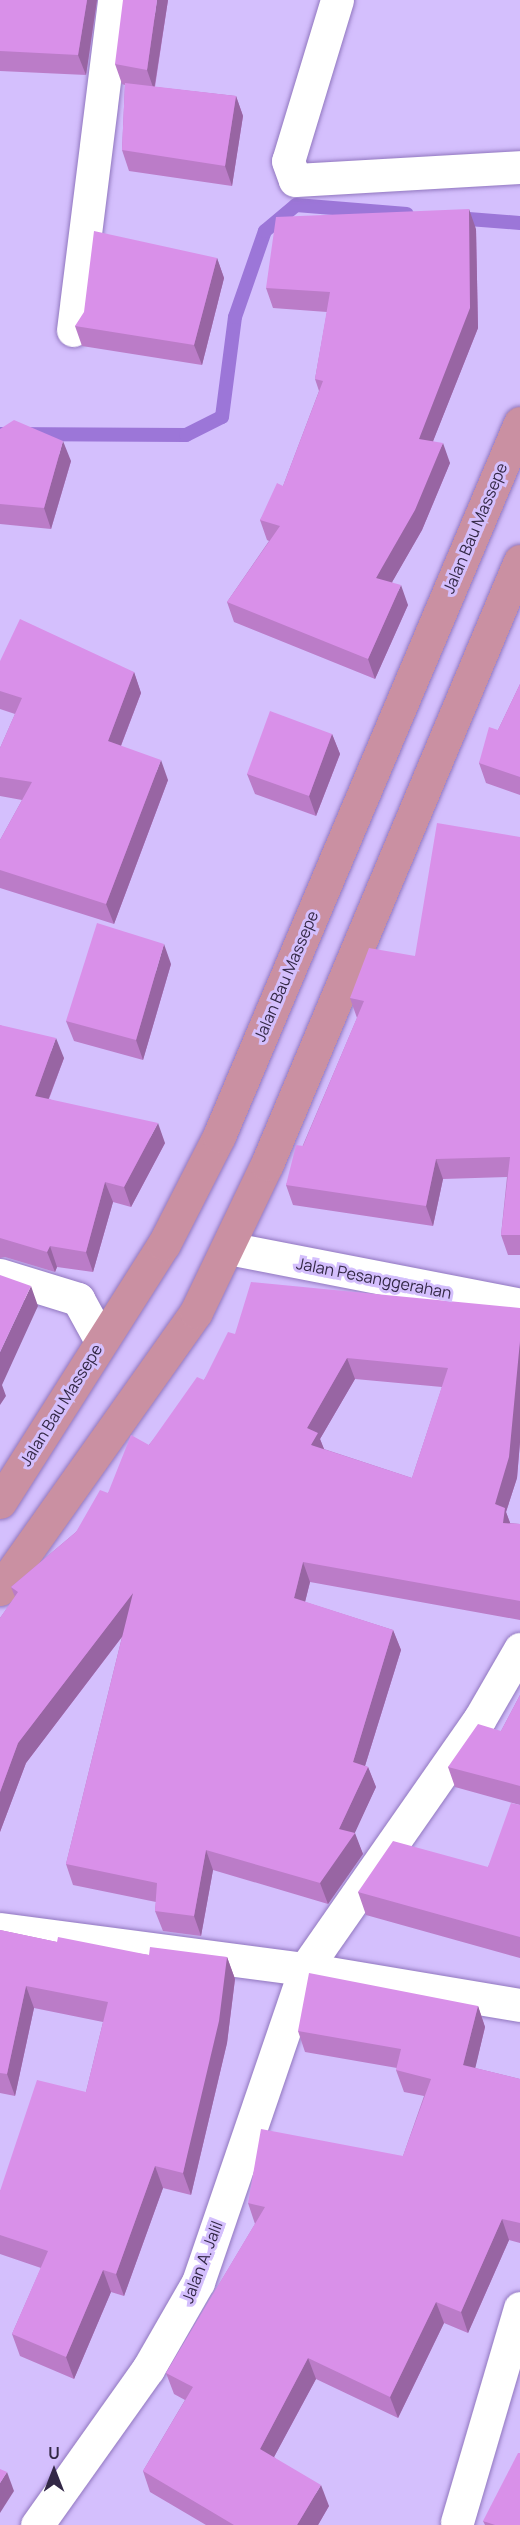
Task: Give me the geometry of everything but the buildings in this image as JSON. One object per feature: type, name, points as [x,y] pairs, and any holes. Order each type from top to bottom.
[{"type":"highway","name":"Jalan Bau Massepe","points":[[0,1502],[164,1244],[219,1136],[520,423]]},
{"type":"highway","points":[[0,1589],[196,1312],[228,1248],[520,561]]},
{"type":"street","points":[[73,330],[114,0]]},
{"type":"street","points":[[337,0],[288,161],[295,180],[520,167]]},
{"type":"street","name":"Jalan Pesanggerahan","points":[[228,1248],[520,1305]]},
{"type":"street","points":[[0,1275],[78,1299],[101,1341]]},
{"type":"street","name":"Jalan A. Jalil","points":[[37,2525],[148,2368],[198,2282],[305,1969],[479,1720],[520,1649]]},
{"type":"street","points":[[0,1929],[305,1969],[520,2005]]},
{"type":"street","points":[[457,2522],[520,2308]]},
{"type":"waterway","points":[[0,434],[186,435],[222,417],[235,317],[265,231],[296,205],[407,214]]},
{"type":"waterway","points":[[456,218],[520,223]]}]
